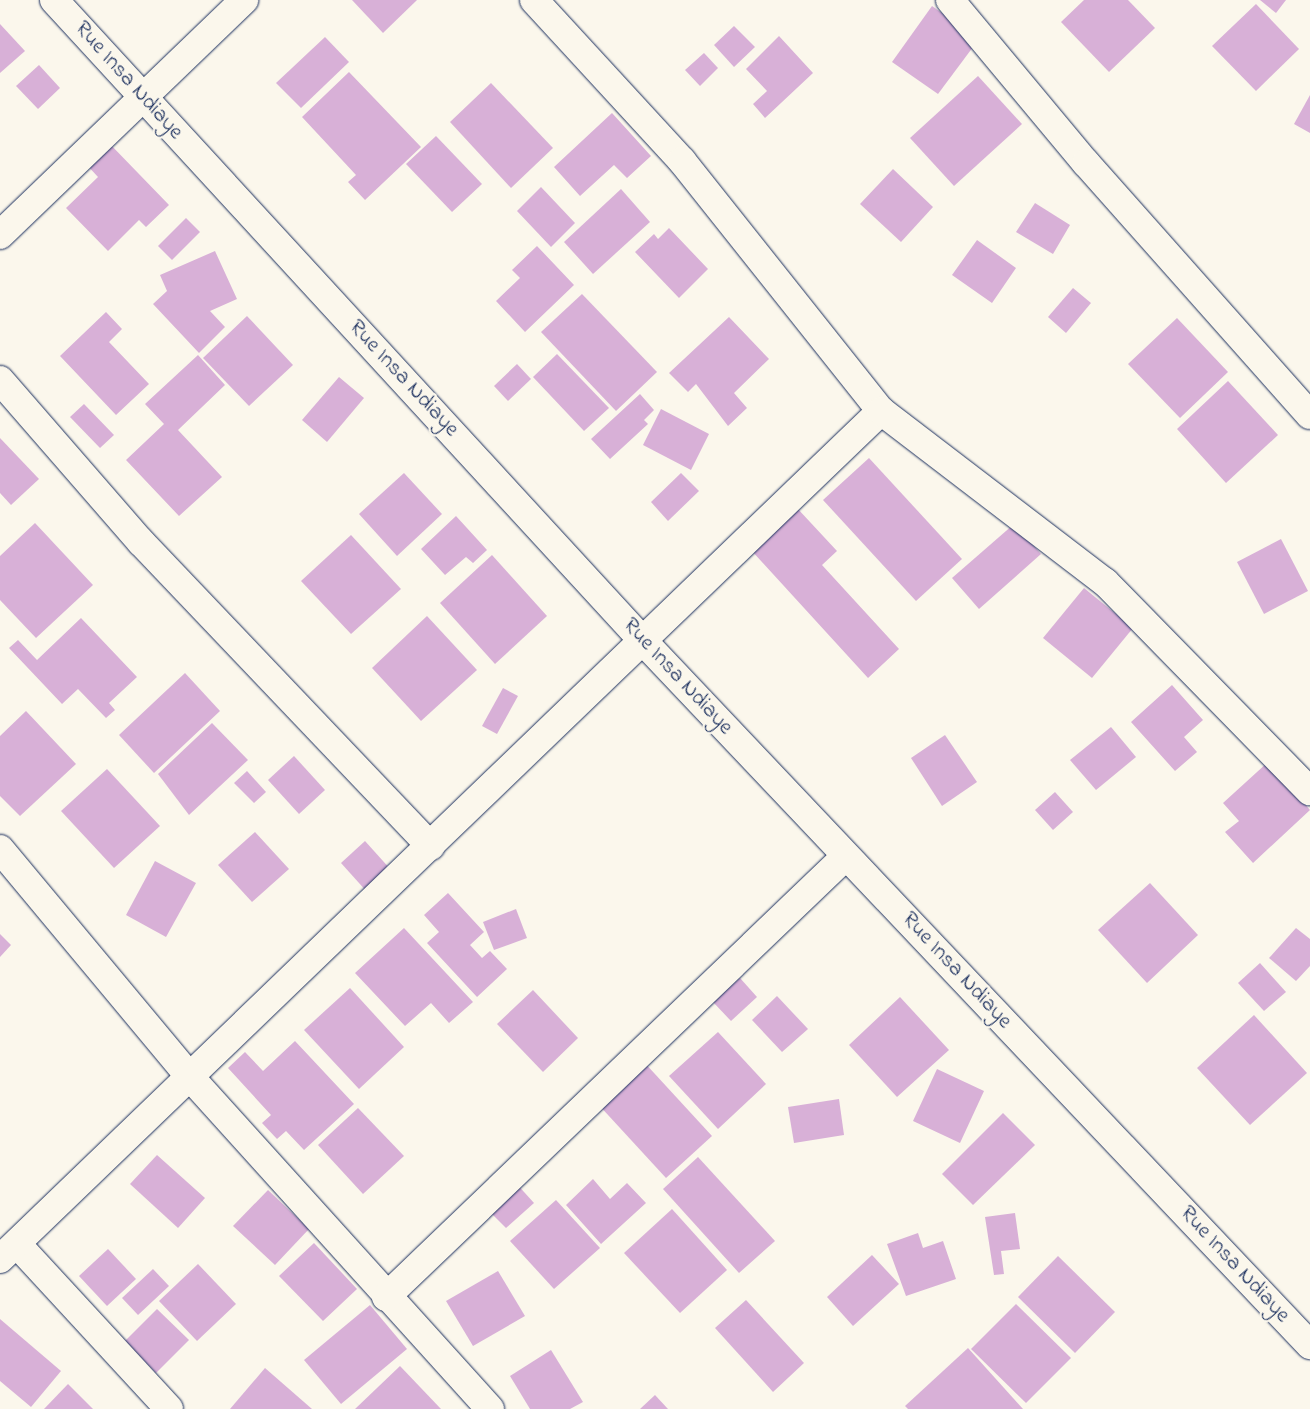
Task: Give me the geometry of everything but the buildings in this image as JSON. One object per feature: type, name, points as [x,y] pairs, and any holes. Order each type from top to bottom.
[{"type":"street","name":"Rue Insa Ndiaye","points":[[54,0],[643,641],[1310,1345]]},
{"type":"street","points":[[0,235],[141,96],[244,0]]},
{"type":"street","points":[[534,0],[682,161],[881,411],[1105,582],[1310,791]]},
{"type":"street","points":[[950,0],[1086,164],[1310,415]]},
{"type":"street","points":[[0,380],[142,542],[431,846]]},
{"type":"street","points":[[170,1409],[8,1251],[191,1078],[881,411]]},
{"type":"street","points":[[0,848],[191,1078],[386,1297],[490,1409]]},
{"type":"street","points":[[386,1297],[846,856]]}]
